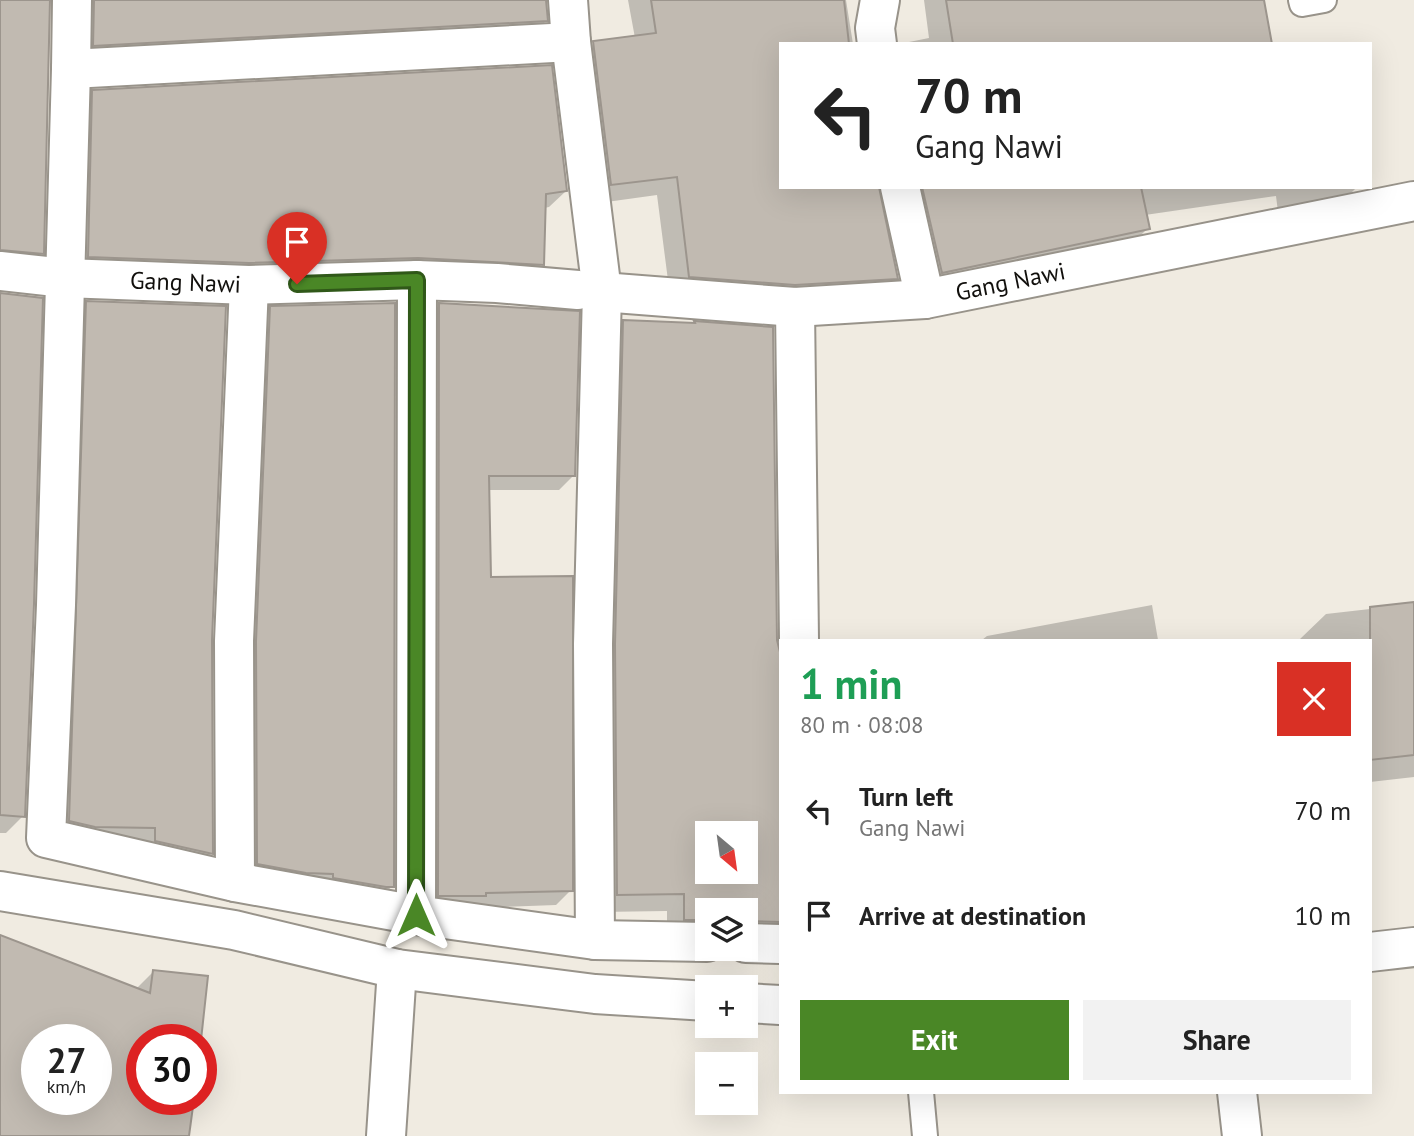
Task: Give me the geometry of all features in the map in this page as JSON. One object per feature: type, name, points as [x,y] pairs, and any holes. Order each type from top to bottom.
[{"type":"street","points":[[72,0],[56,605],[46,838],[235,882],[416,915],[595,940],[695,942]]},
{"type":"street","points":[[568,0],[590,291],[595,940]]},
{"type":"street","points":[[877,42],[880,0]]},
{"type":"street","points":[[71,69],[571,42]]},
{"type":"street","points":[[900,189],[925,299]]},
{"type":"street","name":"Gang Nawi","points":[[0,271],[65,278],[249,285],[417,280],[497,283],[795,307],[925,299],[1414,201]]},
{"type":"street","points":[[416,915],[417,280]]},
{"type":"street","points":[[235,882],[234,641],[249,285]]},
{"type":"street","points":[[795,307],[799,639]]},
{"type":"street","points":[[0,891],[234,930],[397,969],[595,993],[695,999]]},
{"type":"street","points":[[758,943],[779,944]]},
{"type":"street","points":[[1372,952],[1414,947]]},
{"type":"street","points":[[386,1136],[397,969]]},
{"type":"street","points":[[758,1004],[779,1005]]},
{"type":"street","points":[[1237,1094],[1242,1136]]},
{"type":"lane","points":[[1301,0],[1302,4],[1324,0]]},
{"type":"lane","points":[[921,1094],[925,1136]]},
{"type":"building","points":[[0,0],[50,0],[44,254],[0,250]]},
{"type":"building","points":[[94,0],[546,0],[548,21],[93,46]]},
{"type":"building","points":[[651,0],[844,0],[849,42],[779,42],[779,189],[879,189],[898,279],[795,285],[689,277],[677,177],[611,185],[593,41],[656,33]]},
{"type":"building","points":[[946,0],[1264,0],[1272,42],[953,42]]},
{"type":"building","points":[[552,65],[567,191],[546,194],[544,265],[418,258],[249,263],[88,257],[92,90]]},
{"type":"building","points":[[922,189],[1141,189],[1150,229],[942,273]]},
{"type":"building","points":[[0,293],[43,298],[25,817],[0,815]]},
{"type":"building","points":[[86,301],[226,306],[212,640],[213,854],[155,841],[155,828],[95,827],[69,821]]},
{"type":"building","points":[[395,303],[394,887],[386,887],[333,878],[333,874],[306,873],[257,864],[256,641],[270,306]]},
{"type":"building","points":[[439,303],[580,311],[575,476],[489,476],[491,577],[573,576],[573,891],[438,896]]},
{"type":"building","points":[[623,320],[695,323],[694,321],[773,327],[779,648],[779,922],[758,921],[758,898],[695,898],[695,920],[684,920],[684,894],[617,895],[615,644]]},
{"type":"building","points":[[1414,602],[1414,755],[1372,760],[1370,607]]},
{"type":"building","points":[[0,935],[150,993],[153,970],[208,976],[203,1024],[126,1024],[126,1115],[192,1115],[189,1136],[0,1136]]},
{"type":"route","points":[[297,284],[417,280],[416,915]]}]
